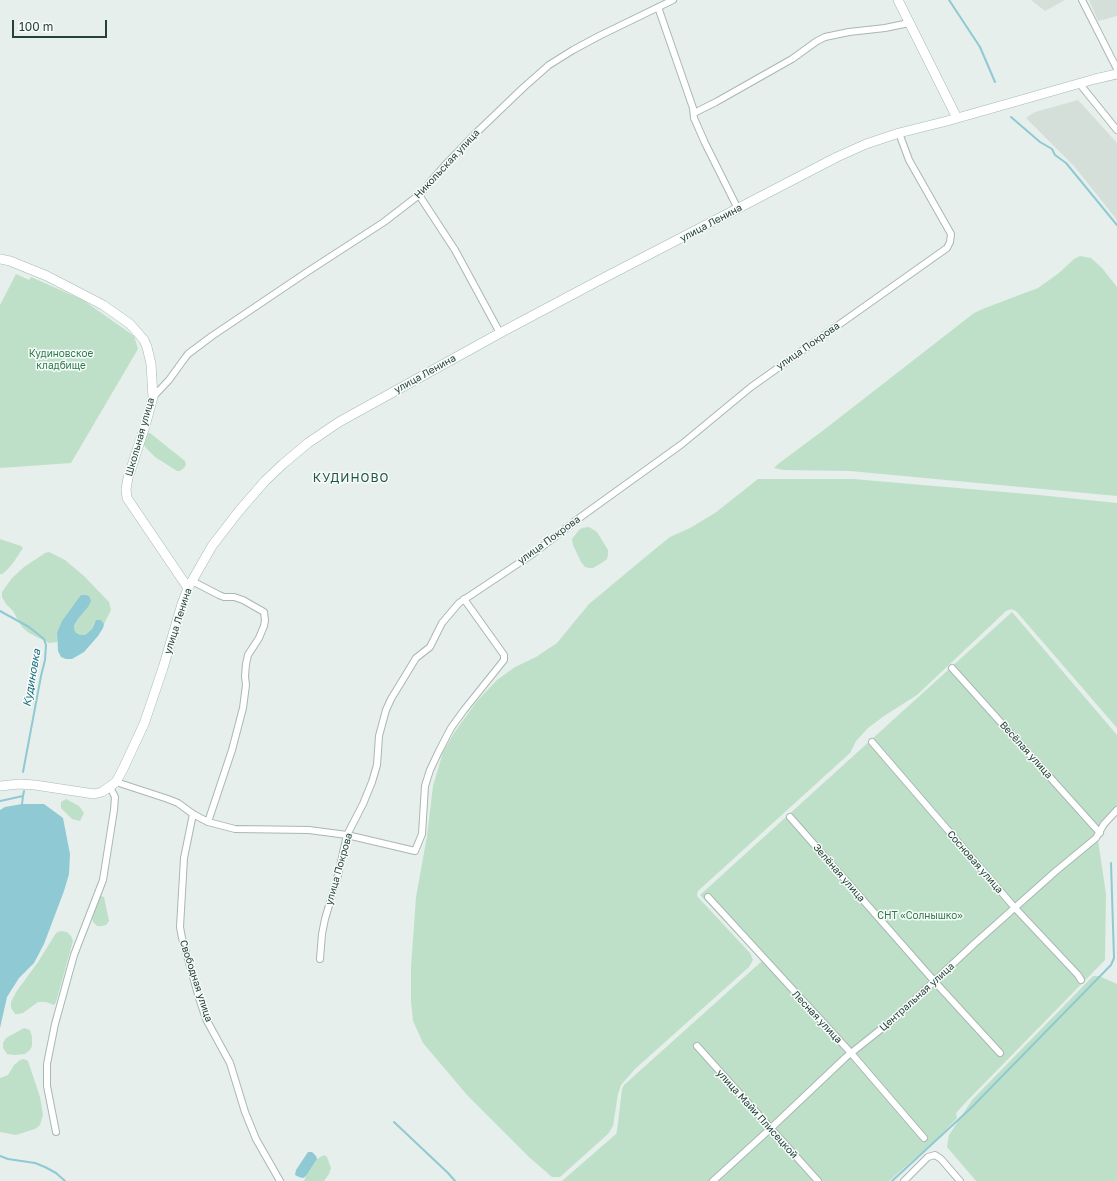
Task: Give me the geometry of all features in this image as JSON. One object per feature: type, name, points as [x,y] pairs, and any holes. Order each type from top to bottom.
[{"type":"main road","points":[[898,0],[958,118]]},
{"type":"main road","points":[[1079,83],[1117,74]]},
{"type":"main road","name":"улица Ленина","points":[[113,785],[129,757],[144,724],[163,668],[182,604],[190,584],[212,546],[265,481],[288,460],[339,422],[500,333],[836,157],[866,144],[899,133],[958,118],[1079,83]]},
{"type":"main road","name":"Школьная улица","points":[[0,259],[10,261],[47,276],[77,290],[103,305],[130,324],[138,332],[147,346],[151,364],[153,397],[128,478],[126,490],[127,498],[190,584]]},
{"type":"main road","points":[[0,786],[19,784],[35,785],[94,794],[102,792],[113,785]]},
{"type":"street","name":"Никольская улица","points":[[153,397],[169,380],[188,354],[212,336],[404,208],[419,195],[475,134],[549,65],[579,46],[673,0]]},
{"type":"street","points":[[1082,0],[1117,69]]},
{"type":"street","points":[[658,7],[693,108],[694,118],[738,208]]},
{"type":"street","points":[[694,113],[786,62],[825,37],[909,23]]},
{"type":"street","points":[[1079,83],[1117,130]]},
{"type":"street","name":"улица Покрова","points":[[320,959],[325,918],[338,875],[347,835],[363,804],[372,782],[377,765],[379,736],[391,699],[416,658],[430,647],[442,623],[459,603],[531,555],[582,516],[682,444],[752,386],[947,248],[950,242],[951,234],[909,160],[899,133]]},
{"type":"street","points":[[419,195],[455,250],[500,333]]},
{"type":"street","points":[[190,584],[224,597],[234,597],[243,600],[264,612],[265,620],[264,626],[248,656],[246,664],[246,685],[243,708],[232,750],[208,822]]},
{"type":"street","points":[[56,1132],[47,1086],[48,1064],[54,1024],[74,954],[103,880],[114,810],[115,797],[113,785],[168,799],[178,803],[193,814],[208,822],[235,829],[309,830],[347,835],[415,851],[422,834],[425,786],[430,770],[451,728],[504,660],[504,655],[464,599]]},
{"type":"street","name":"Весёлая улица","points":[[952,668],[1100,833]]},
{"type":"street","name":"Сосновая улица","points":[[872,742],[1015,908],[1081,980]]},
{"type":"street","name":"Центральная улица","points":[[713,1181],[846,1057],[895,1018],[974,944],[1056,871],[1096,838],[1104,824],[1117,810]]},
{"type":"street","name":"Свободная улица","points":[[193,814],[184,858],[180,927],[182,938],[206,1020],[230,1063],[245,1112],[256,1139],[280,1181]]},
{"type":"street","name":"Зелёная улица","points":[[790,817],[935,982],[1000,1053]]},
{"type":"street","name":"Лесная улица","points":[[708,897],[851,1053],[924,1138]]},
{"type":"street","name":"улица Майи Плисецкой","points":[[697,1046],[818,1181]]},
{"type":"street","points":[[904,1181],[928,1157],[935,1155],[941,1159],[960,1181]]},
{"type":"shaded area","points":[[1031,0],[1065,0],[1045,11]]},
{"type":"shaded area","points":[[1089,0],[1117,0],[1117,16],[1098,21]]},
{"type":"shaded area","points":[[1078,100],[1117,143],[1117,220],[1074,166],[1026,118],[1035,112]]},
{"type":"green space","points":[[1080,256],[1091,258],[1102,268],[1117,287],[1117,496],[850,471],[783,470],[774,468],[974,313],[1038,288],[1059,273],[1074,259]]},
{"type":"green space","name":"Кудиновское кладбище","points":[[16,274],[29,280],[31,277],[83,300],[134,336],[138,349],[71,463],[0,468],[0,305]]},
{"type":"green space","points":[[147,433],[150,433],[185,461],[186,465],[184,468],[177,471],[155,457],[143,444]]},
{"type":"green space","points":[[758,479],[853,479],[1117,503],[1117,728],[1016,611],[1011,609],[1006,611],[917,695],[868,728],[856,741],[850,753],[698,891],[697,896],[750,953],[753,960],[749,967],[635,1069],[621,1085],[618,1094],[613,1126],[608,1134],[560,1177],[552,1177],[530,1158],[467,1095],[423,1043],[413,1021],[411,1001],[411,967],[416,897],[427,836],[433,786],[443,752],[454,733],[477,701],[497,680],[515,667],[536,657],[557,643],[589,604],[670,537],[690,528],[715,513]]},
{"type":"green space","points":[[589,527],[597,532],[608,550],[607,559],[593,568],[585,567],[581,562],[573,545],[572,539],[579,530]]},
{"type":"green space","points":[[0,539],[23,548],[13,563],[2,574],[0,574]]},
{"type":"green space","points":[[49,552],[65,560],[84,576],[109,602],[111,610],[104,624],[101,620],[94,623],[92,629],[85,635],[80,635],[75,632],[74,627],[78,619],[88,607],[57,633],[57,642],[49,643],[29,633],[22,627],[13,611],[2,597],[2,592],[12,578],[24,567],[45,553]]},
{"type":"green space","name":"СНТ «Солнышко»","points":[[1012,612],[1117,735],[1117,811],[1109,819],[1098,840],[1106,894],[1105,960],[968,1100],[956,1113],[957,1118],[937,1139],[889,1181],[562,1181],[616,1134],[622,1089],[624,1085],[762,961],[700,895]]},
{"type":"green space","points":[[66,799],[79,806],[84,813],[80,821],[72,819],[61,808],[61,802]]},
{"type":"green space","points":[[99,897],[104,897],[109,921],[106,925],[97,926],[93,922],[92,917]]},
{"type":"green space","points":[[61,931],[67,932],[73,941],[56,1002],[54,1005],[46,1002],[38,1002],[23,1013],[15,1014],[11,1008],[11,1002],[16,992],[38,962],[56,933]]},
{"type":"green space","points":[[1093,976],[1099,976],[1117,984],[1117,1181],[976,1181],[947,1147],[949,1135],[972,1100]]},
{"type":"green space","points":[[24,1028],[30,1030],[32,1037],[32,1046],[30,1050],[25,1054],[7,1054],[3,1048],[3,1043],[6,1038]]},
{"type":"green space","points":[[24,1059],[28,1061],[40,1097],[43,1115],[40,1125],[35,1129],[16,1135],[0,1132],[0,1078],[8,1075],[14,1065],[20,1060]]},
{"type":"green space","points":[[324,1155],[327,1157],[331,1168],[324,1181],[304,1181],[317,1159]]},
{"type":"water","points":[[81,595],[89,596],[91,601],[74,626],[75,632],[80,635],[85,635],[92,629],[96,620],[101,620],[104,624],[98,636],[84,652],[72,659],[66,659],[61,657],[58,651],[57,633],[62,621]]},
{"type":"water","points":[[22,804],[44,804],[63,818],[70,854],[69,874],[44,944],[34,963],[19,978],[7,997],[0,1028],[0,810],[5,807]]},
{"type":"water","points":[[308,1152],[312,1152],[317,1159],[306,1176],[303,1178],[299,1177],[295,1175],[296,1170]]},
{"type":"waterway","points":[[949,0],[980,47],[995,82]]},
{"type":"waterway","points":[[1011,117],[1040,142],[1052,149],[1055,155],[1066,163],[1117,225]]},
{"type":"waterway","name":"Кудиновка","points":[[0,611],[29,627],[44,639],[46,645],[45,660],[23,772]]},
{"type":"waterway","name":"Кудиновка","points":[[0,801],[23,796],[24,791]]},
{"type":"waterway","name":"Кудиновка","points":[[22,804],[23,796]]},
{"type":"waterway","points":[[892,1181],[970,1109],[1111,965],[1114,958],[1111,863]]},
{"type":"waterway","points":[[394,1122],[455,1181]]},
{"type":"waterway","name":"Кудиновка","points":[[0,1156],[8,1159],[35,1163],[56,1173],[65,1181]]},
{"type":"district","name":"КУДИНОВО","points":[[351,478]]}]
